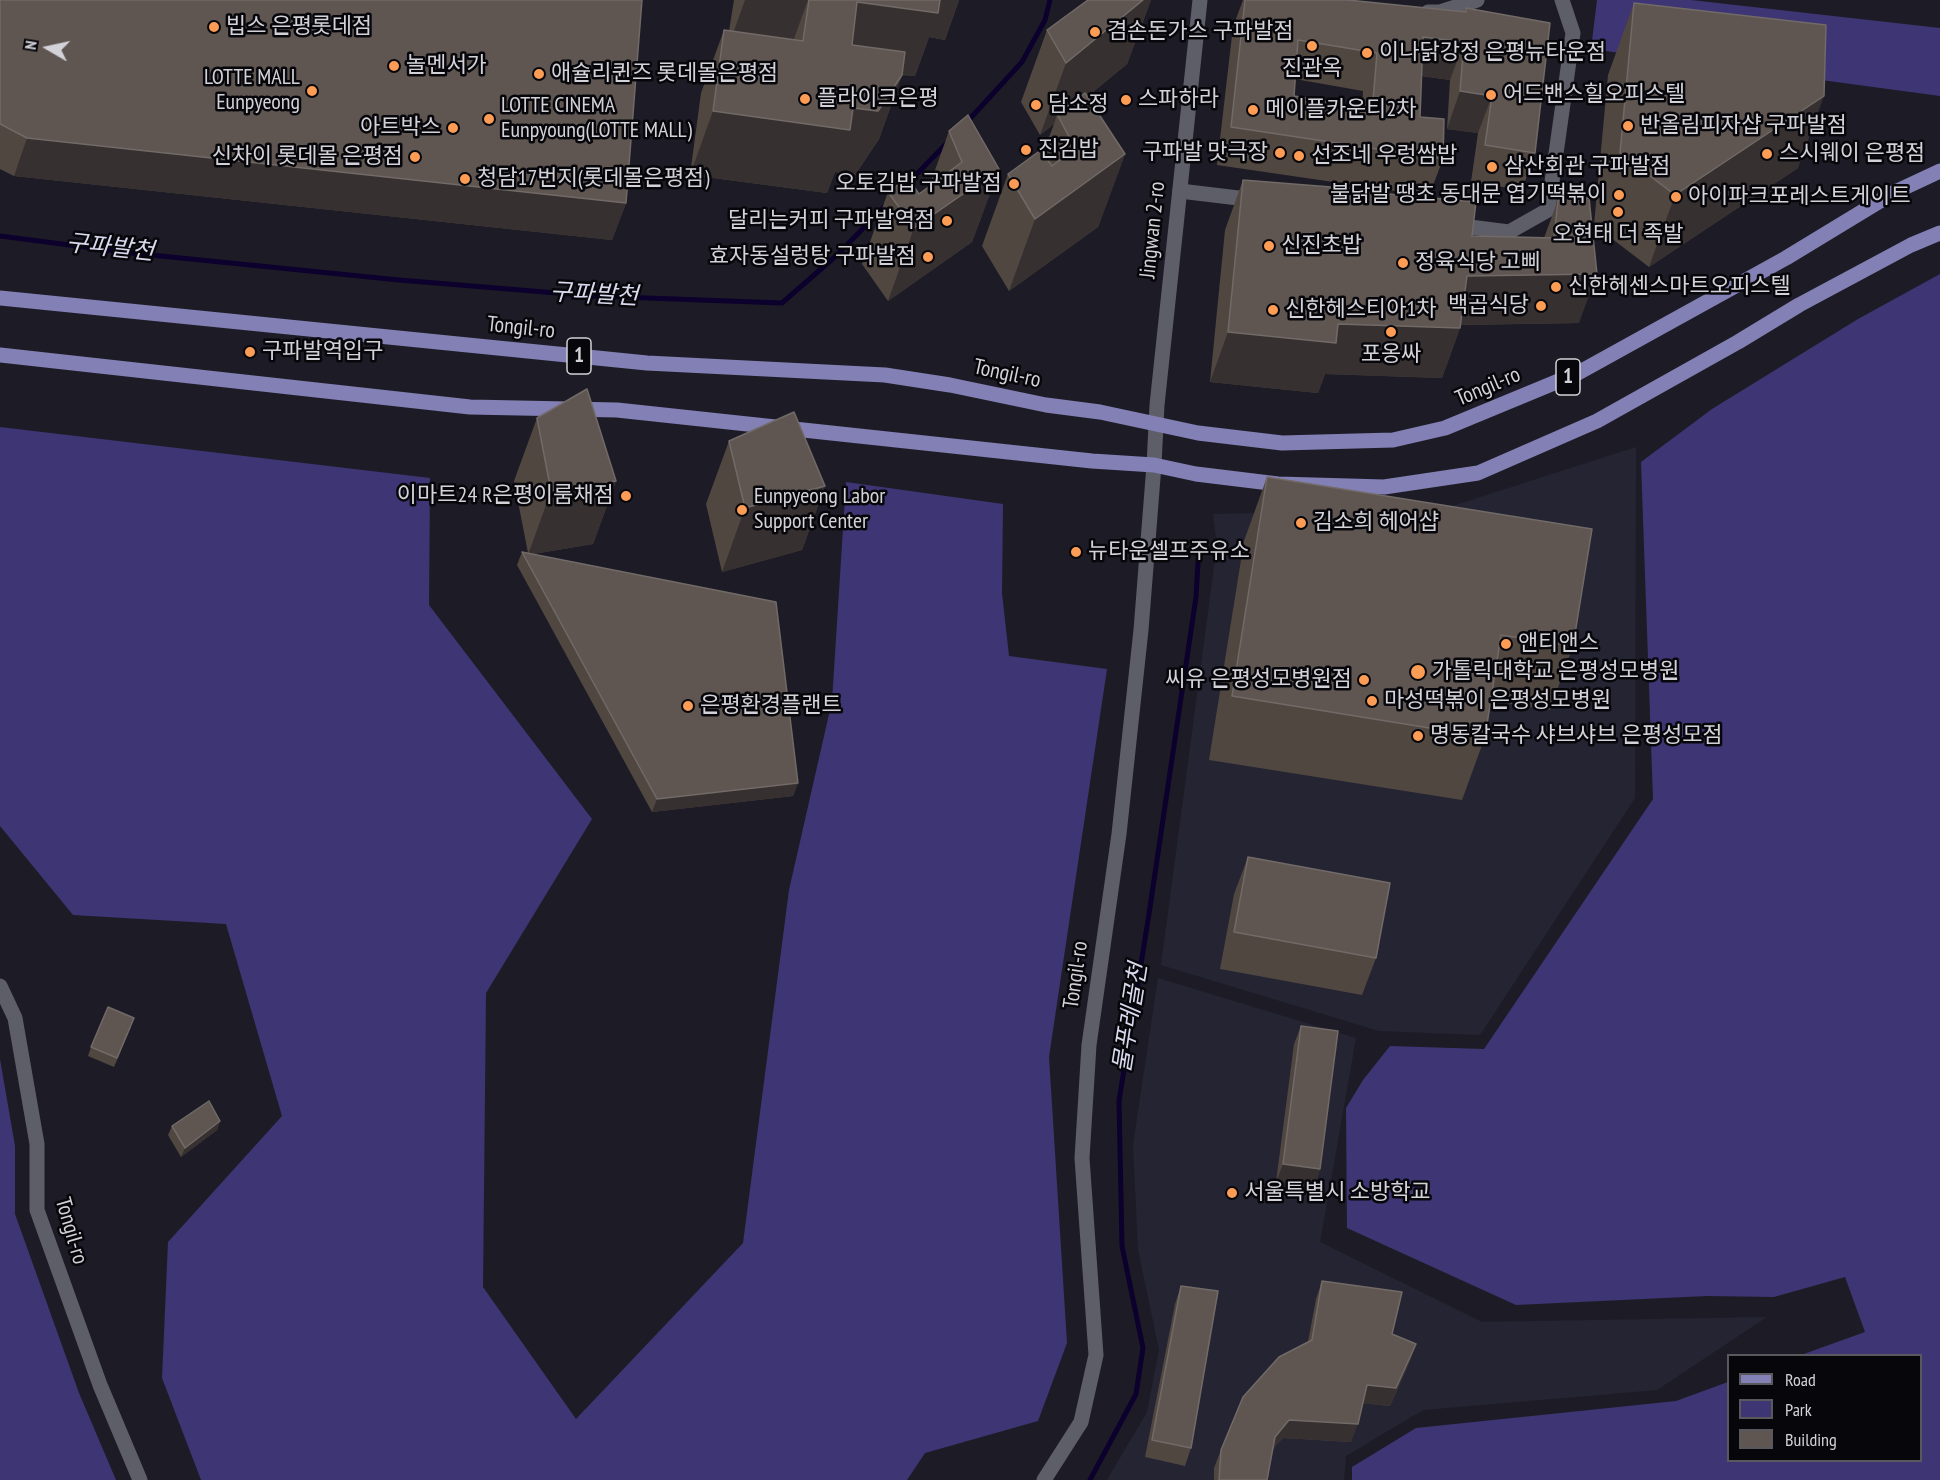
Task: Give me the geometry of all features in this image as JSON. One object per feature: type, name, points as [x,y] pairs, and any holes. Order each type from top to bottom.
[{"type":"main road","name":"Tongil-ro","points":[[0,298],[647,363],[885,375],[950,385],[1046,405],[1100,412],[1156,426],[1282,442],[1393,440],[1445,428],[1578,373],[1786,258],[1893,193],[1940,171]]},
{"type":"main road","name":"1","points":[[0,355],[470,407],[617,410],[1092,461],[1154,465],[1196,474],[1278,484],[1384,487],[1478,473],[1596,421],[1738,342],[1799,305],[1940,233]]},
{"type":"street","name":"Jingwan 2-ro","points":[[1154,465],[1156,426],[1200,0]]},
{"type":"street","points":[[1418,12],[1440,12],[1477,0]]},
{"type":"street","points":[[1443,224],[1509,232],[1548,210],[1573,33],[1562,0]]},
{"type":"street","points":[[1180,191],[1266,201]]},
{"type":"street","name":"Tongil-ro","points":[[1044,1480],[1081,1422],[1096,1355],[1082,1158],[1089,1045],[1119,834],[1141,630],[1154,465]]},
{"type":"street","name":"Tongil-ro","points":[[0,986],[15,1018],[37,1144],[37,1210],[100,1385],[140,1480]]},
{"type":"shaded area","name":"가톨릭대학교 은평성모병원","points":[[1636,447],[1635,798],[1480,1035],[1379,1031],[1161,965],[1217,545],[1213,514],[1440,510]]},
{"type":"shaded area","name":"서울특별시 소방학교","points":[[1158,978],[1356,1038],[1320,1242],[1482,1322],[1767,1317],[1657,1390],[1423,1410],[1346,1456],[1344,1480],[1107,1480],[1147,1412],[1159,1350],[1138,1249],[1133,1145]]},
{"type":"green space","points":[[1597,0],[1691,0],[1940,28],[1940,96],[1591,49]]},
{"type":"green space","points":[[1940,274],[1940,1480],[1352,1480],[1352,1467],[1416,1428],[1676,1401],[1727,1382],[1727,1462],[1922,1462],[1922,1354],[1804,1354],[1865,1332],[1845,1277],[1774,1297],[1707,1296],[1516,1305],[1347,1228],[1346,1108],[1363,1080],[1390,1046],[1484,1049],[1653,799],[1641,462],[1712,409],[1858,319]]},
{"type":"green space","points":[[0,427],[430,478],[429,605],[592,819],[486,993],[483,1287],[576,1419],[743,1243],[789,890],[832,701],[846,482],[1003,504],[1002,593],[1009,656],[1107,669],[1049,1057],[1067,1343],[1038,1421],[925,1453],[907,1480],[201,1480],[162,1378],[168,1242],[282,1116],[226,924],[73,915],[0,826]]},
{"type":"green space","points":[[0,1059],[15,1146],[15,1214],[79,1393],[116,1480],[0,1480]]},
{"type":"building","name":"LOTTE MALL Eunpyeong","points":[[0,0],[642,0],[626,203],[27,138],[0,124]]},
{"type":"building","points":[[809,0],[940,0],[938,13],[857,2],[852,45],[905,52],[902,75],[878,111],[853,108],[850,130],[713,111],[724,30],[803,41]]},
{"type":"building","points":[[1088,0],[1143,0],[1066,63],[1047,30]]},
{"type":"building","points":[[1245,0],[1348,0],[1466,12],[1466,8],[1550,23],[1535,153],[1485,145],[1492,96],[1460,91],[1464,42],[1423,37],[1420,117],[1444,119],[1443,159],[1231,127]],"holes":[[[1298,40],[1377,53],[1372,112],[1334,107],[1335,103],[1294,96]]]},
{"type":"building","points":[[1634,3],[1826,25],[1824,96],[1675,195],[1620,153]]},
{"type":"building","points":[[1085,93],[1125,154],[1035,219],[1008,174],[1041,150],[1052,166],[1075,148],[1057,114]]},
{"type":"building","points":[[968,115],[999,169],[914,228],[888,192],[908,178],[919,194],[962,162],[949,131]]},
{"type":"building","points":[[1243,180],[1476,202],[1472,236],[1554,238],[1558,200],[1589,198],[1597,274],[1467,276],[1460,328],[1338,324],[1336,343],[1228,332]]},
{"type":"building","points":[[587,389],[616,481],[551,491],[537,418]]},
{"type":"building","points":[[794,412],[825,486],[745,508],[729,441]]},
{"type":"building","points":[[1267,477],[1592,529],[1573,646],[1501,635],[1485,737],[1232,696]]},
{"type":"building","name":"은평환경플랜트","points":[[522,552],[776,602],[798,783],[657,799]]},
{"type":"building","points":[[1248,857],[1390,883],[1376,958],[1234,932]]},
{"type":"building","points":[[108,1007],[134,1018],[117,1058],[91,1047]]},
{"type":"building","points":[[1301,1026],[1338,1031],[1320,1169],[1283,1164]]},
{"type":"building","points":[[209,1101],[220,1121],[185,1148],[172,1126]]},
{"type":"building","points":[[1322,1281],[1402,1292],[1392,1334],[1416,1344],[1396,1388],[1367,1385],[1358,1424],[1289,1420],[1275,1437],[1267,1480],[1219,1480],[1221,1450],[1243,1397],[1279,1357],[1312,1340]]},
{"type":"building","points":[[1181,1286],[1218,1291],[1191,1448],[1152,1440]]},
{"type":"waterway","name":"구파발천","points":[[966,123],[1022,62],[1045,20],[1050,0]]},
{"type":"waterway","name":"구파발천","points":[[905,186],[947,143]]},
{"type":"waterway","name":"구파발천","points":[[0,236],[131,253],[399,280],[593,296],[782,303],[837,255],[886,205]]},
{"type":"waterway","name":"물푸레골천","points":[[1090,1480],[1136,1394],[1143,1348],[1122,1246],[1119,1101],[1196,597],[1199,546]]},
{"type":"place","name":"빕스 은평롯데점","points":[[214,27]]},
{"type":"place","name":"겸손돈가스 구파발점","points":[[1095,32]]},
{"type":"place","name":"진관옥","points":[[1312,46]]},
{"type":"place","name":"이나닭강정 은평뉴타운점","points":[[1367,53]]},
{"type":"place","name":"놀멘서가","points":[[394,66]]},
{"type":"place","name":"애슐리퀸즈 롯데몰은평점","points":[[539,74]]},
{"type":"place","name":"LOTTE MALL Eunpyeong","points":[[312,91]]},
{"type":"place","name":"어드밴스힐오피스텔","points":[[1491,95]]},
{"type":"place","name":"플라이크은평","points":[[805,99]]},
{"type":"place","name":"스파하라","points":[[1126,100]]},
{"type":"place","name":"담소정","points":[[1036,105]]},
{"type":"place","name":"메이플카운티2차","points":[[1253,110]]},
{"type":"place","name":"LOTTE CINEMA Eunpyoung(LOTTE MALL)","points":[[489,119]]},
{"type":"place","name":"반올림피자샵 구파발점","points":[[1628,126]]},
{"type":"place","name":"아트박스","points":[[453,128]]},
{"type":"place","name":"진김밥","points":[[1026,150]]},
{"type":"place","name":"구파발 맛극장","points":[[1280,153]]},
{"type":"place","name":"스시웨이 은평점","points":[[1767,154]]},
{"type":"place","name":"선조네 우렁쌈밥","points":[[1299,156]]},
{"type":"place","name":"신차이 롯데몰 은평점","points":[[415,157]]},
{"type":"place","name":"삼산회관 구파발점","points":[[1492,167]]},
{"type":"place","name":"청담17번지(롯데몰은평점)","points":[[465,179]]},
{"type":"place","name":"오토김밥 구파발점","points":[[1014,184]]},
{"type":"place","name":"불닭발 땡초 동대문 엽기떡볶이","points":[[1619,195]]},
{"type":"place","name":"아이파크포레스트게이트","points":[[1676,197]]},
{"type":"place","name":"오현태 더 족발","points":[[1618,212]]},
{"type":"place","name":"달리는커피 구파발역점","points":[[947,221]]},
{"type":"place","name":"신진초밥","points":[[1269,246]]},
{"type":"place","name":"효자동설렁탕 구파발점","points":[[928,257]]},
{"type":"place","name":"정육식당 고삐","points":[[1403,263]]},
{"type":"place","name":"신한헤센스마트오피스텔","points":[[1556,287]]},
{"type":"place","name":"백곱식당","points":[[1541,306]]},
{"type":"place","name":"신한헤스티아1차","points":[[1273,310]]},
{"type":"place","name":"포옹싸","points":[[1391,332]]},
{"type":"place","name":"구파발역입구","points":[[250,352]]},
{"type":"place","name":"이마트24 R은평이룸채점","points":[[626,496]]},
{"type":"place","name":"Eunpyeong Labor Support Center","points":[[742,510]]},
{"type":"place","name":"김소희 헤어샵","points":[[1301,523]]},
{"type":"place","name":"뉴타운셀프주유소","points":[[1076,552]]},
{"type":"place","name":"앤티앤스","points":[[1506,644]]},
{"type":"place","name":"가톨릭대학교 은평성모병원","points":[[1418,672]]},
{"type":"place","name":"씨유 은평성모병원점","points":[[1364,680]]},
{"type":"place","name":"마성떡볶이 은평성모병원","points":[[1372,701]]},
{"type":"place","name":"은평환경플랜트","points":[[688,706]]},
{"type":"place","name":"명동칼국수 샤브샤브 은평성모점","points":[[1418,736]]},
{"type":"place","name":"서울특별시 소방학교","points":[[1232,1193]]}]
